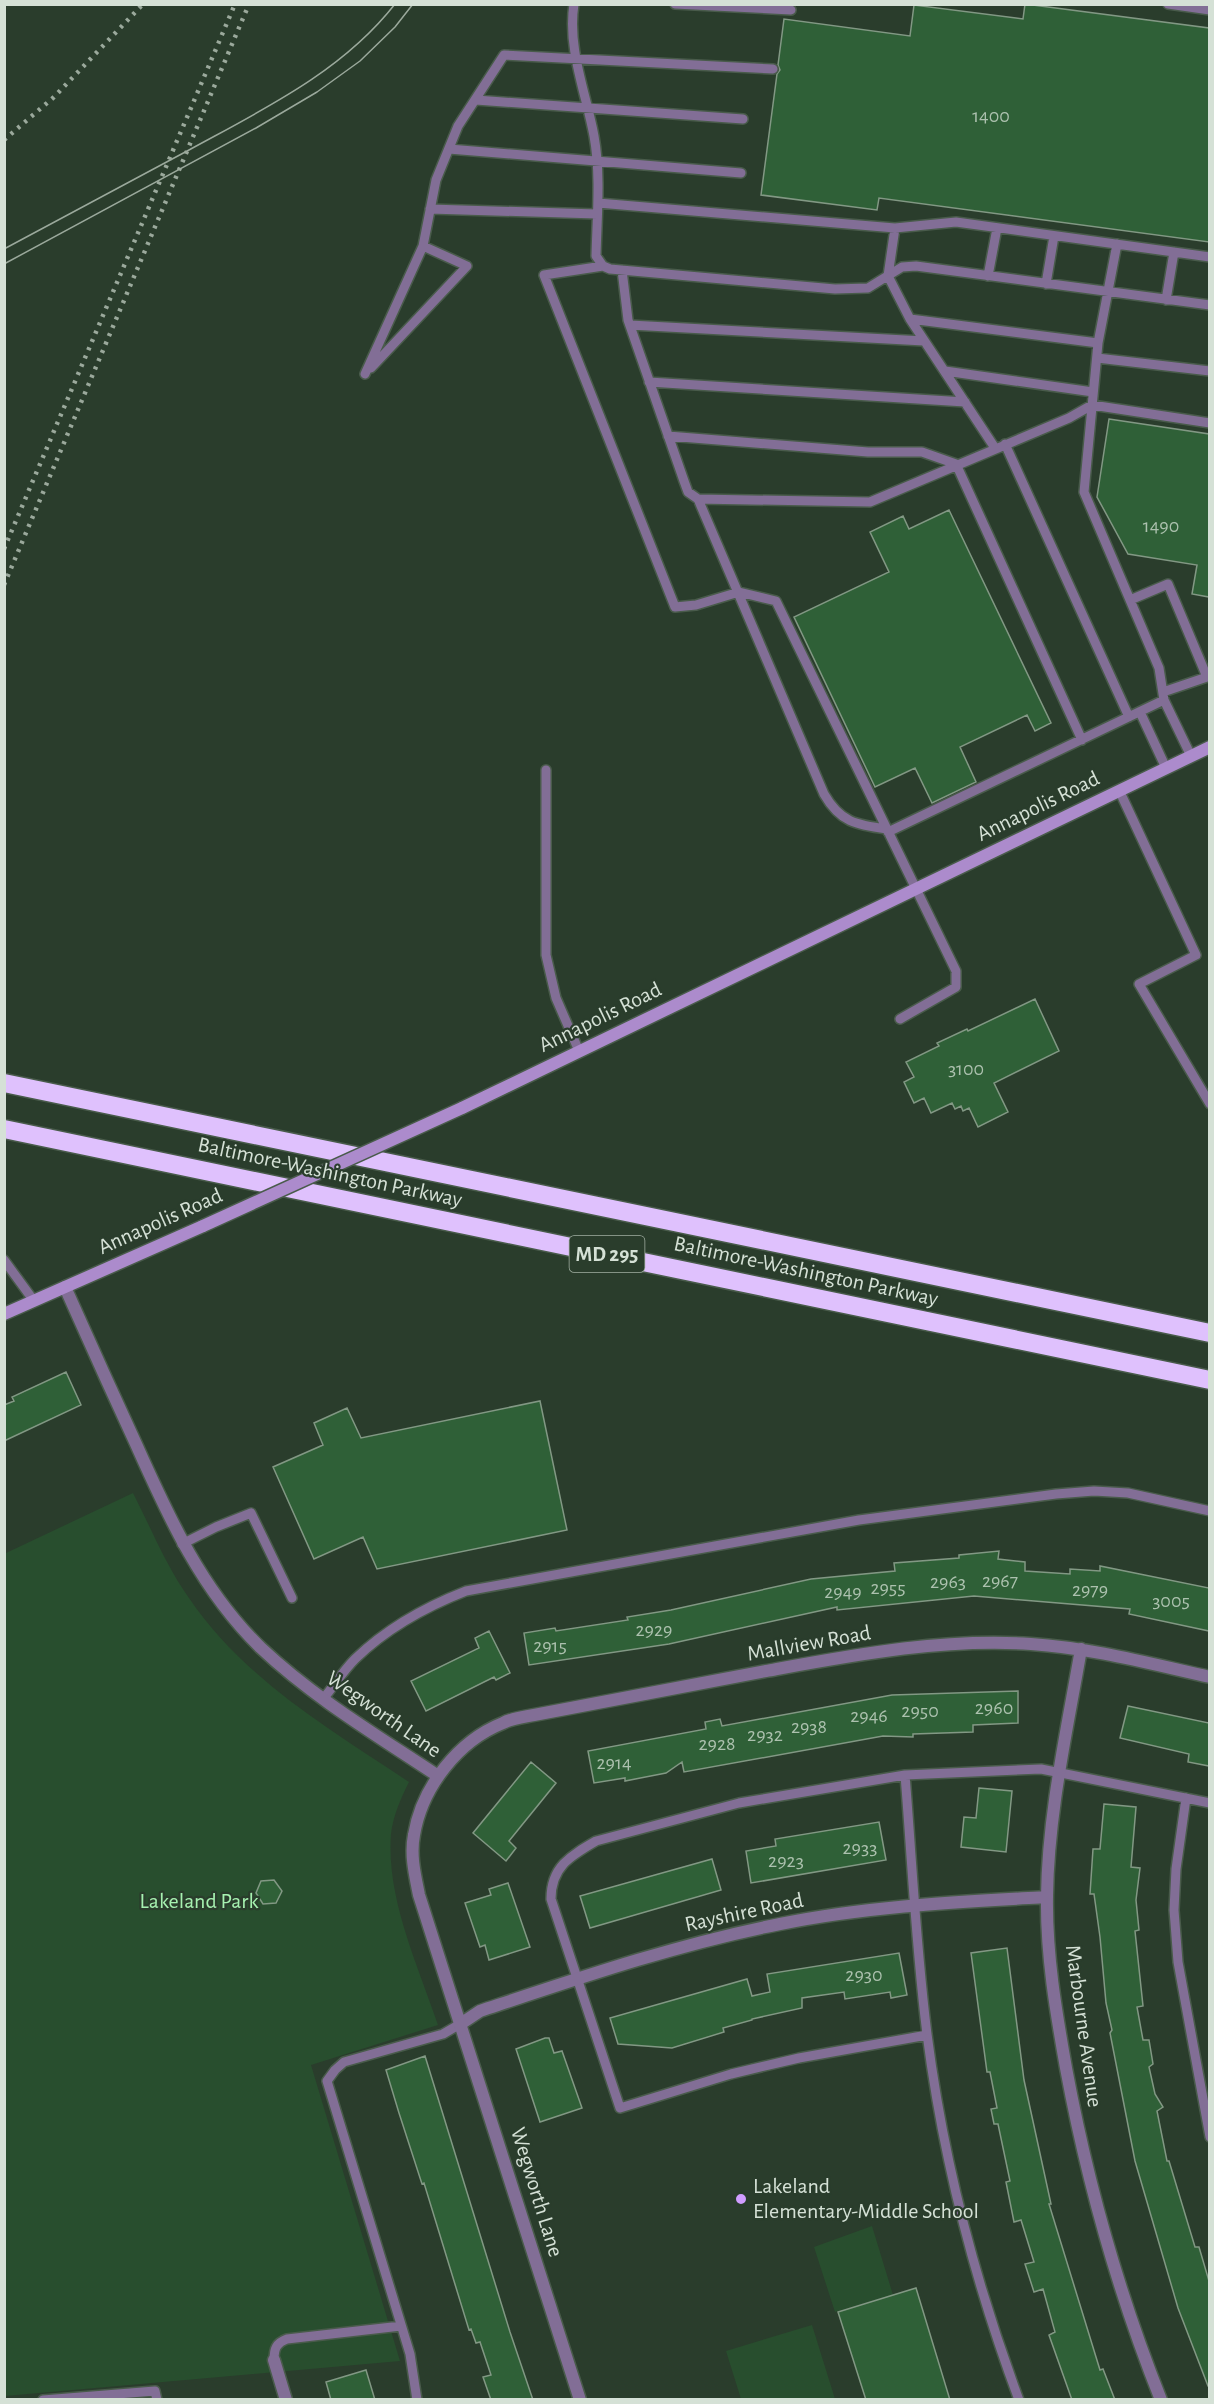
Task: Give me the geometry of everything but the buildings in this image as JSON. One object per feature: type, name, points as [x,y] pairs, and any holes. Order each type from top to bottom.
[{"type":"highway","name":"Baltimore-Washington Parkway","points":[[4,1083],[1209,1333]]},
{"type":"highway","name":"Baltimore-Washington Parkway","points":[[4,1129],[1209,1380]]},
{"type":"main road","name":"Annapolis Road","points":[[4,1314],[462,1108],[1209,747]]},
{"type":"street","name":"Wegworth Lane","points":[[64,1287],[182,1544],[208,1585],[260,1647],[323,1699],[438,1776],[423,1803],[414,1835],[413,1865],[419,1895],[462,2023],[580,2400]]},
{"type":"street","name":"Mallview Road","points":[[438,1776],[458,1752],[479,1735],[504,1722],[534,1714],[855,1655],[917,1646],[986,1643],[1081,1649],[1209,1677]]},
{"type":"street","name":"Marbourne Avenue","points":[[1081,1649],[1050,1839],[1047,1897],[1051,1962],[1059,2031],[1094,2197],[1120,2288],[1161,2400]]},
{"type":"street","name":"Rayshire Road","points":[[462,2023],[480,2011],[665,1951],[772,1926],[915,1904],[1047,1897]]},
{"type":"street","points":[[274,2360],[286,2400]]},
{"type":"lane","points":[[574,4],[571,26],[594,138],[597,203],[596,256],[603,266]]},
{"type":"lane","points":[[675,4],[791,10]]},
{"type":"lane","points":[[1168,4],[1209,10]]},
{"type":"lane","points":[[423,246],[467,266],[365,374],[423,246],[436,180],[458,126],[504,55],[773,69]]},
{"type":"lane","points":[[476,100],[743,119]]},
{"type":"lane","points":[[449,149],[596,163],[741,173]]},
{"type":"lane","points":[[597,203],[896,228],[956,222],[1209,257]]},
{"type":"lane","points":[[430,209],[597,214]]},
{"type":"lane","points":[[896,228],[888,276],[910,319],[995,448]]},
{"type":"lane","points":[[988,276],[997,228]]},
{"type":"lane","points":[[1046,284],[1054,236]]},
{"type":"lane","points":[[1117,244],[1096,358],[1084,492],[1159,668],[1164,696],[1191,756]]},
{"type":"lane","points":[[1166,300],[1174,252]]},
{"type":"lane","points":[[900,1019],[956,987],[956,971],[776,602],[739,592],[696,605],[675,607],[544,274],[603,266],[610,269],[835,289],[868,288],[902,267],[916,266],[1209,305]]},
{"type":"lane","points":[[622,270],[630,326],[688,492],[698,499],[824,794],[834,811],[850,822],[887,831],[1082,740],[1140,712],[1164,696],[1208,677],[1168,584],[1130,600]]},
{"type":"lane","points":[[910,319],[1098,344]]},
{"type":"lane","points":[[630,326],[924,341]]},
{"type":"lane","points":[[1096,358],[1209,371]]},
{"type":"lane","points":[[945,371],[1093,392]]},
{"type":"lane","points":[[649,382],[964,402]]},
{"type":"lane","points":[[698,499],[870,502],[1069,418],[1092,405],[1209,423]]},
{"type":"lane","points":[[668,436],[868,452],[922,452],[956,464],[1082,740]]},
{"type":"lane","points":[[1005,444],[1129,717]]},
{"type":"lane","points":[[1140,712],[1166,768]]},
{"type":"lane","points":[[546,770],[546,955],[556,998],[579,1051]]},
{"type":"lane","points":[[1119,790],[1196,955],[1139,984],[1209,1104]]},
{"type":"lane","points":[[4,1260],[34,1301]]},
{"type":"lane","points":[[323,1699],[354,1660],[380,1638],[433,1604],[476,1589],[859,1520],[1056,1494],[1094,1491],[1128,1493],[1209,1510]]},
{"type":"lane","points":[[182,1544],[251,1513],[292,1598]]},
{"type":"lane","points":[[927,2035],[799,2058],[731,2074],[620,2108],[551,1899],[551,1882],[559,1868],[576,1853],[596,1841],[739,1803],[905,1775],[1041,1769],[1209,1803]]},
{"type":"lane","points":[[905,1775],[927,2035],[946,2151],[970,2246],[1005,2363],[1019,2400]]},
{"type":"lane","points":[[1186,1798],[1174,1910],[1178,1962],[1209,2137]]},
{"type":"lane","points":[[417,2400],[410,2354],[327,2081],[334,2070],[344,2062],[443,2034],[462,2023]]},
{"type":"lane","points":[[274,2360],[274,2350],[278,2344],[287,2339],[401,2326]]},
{"type":"lane","points":[[43,2400],[154,2391],[157,2400]]},
{"type":"green space","name":"Lakeland Park","points":[[133,1493],[181,1586],[211,1627],[235,1653],[262,1678],[319,1722],[409,1782],[392,1827],[393,1882],[405,1931],[438,2025],[311,2065],[400,2361],[5,2396],[4,1554]]},
{"type":"green space","points":[[872,2226],[893,2295],[835,2312],[814,2247]]},
{"type":"green space","points":[[812,2325],[835,2399],[741,2399],[726,2351]]},
{"type":"tram line","points":[[4,249],[245,120],[300,88],[351,50],[395,4]]},
{"type":"tram line","points":[[4,264],[256,128],[317,92],[360,61],[395,27],[413,4]]},
{"type":"railway","points":[[4,140],[54,97],[143,4]]},
{"type":"railway","points":[[4,549],[235,4]]},
{"type":"railway","points":[[4,585],[249,4]]},
{"type":"place","name":"Lakeland Elementary-Middle School","points":[[741,2199]]}]
